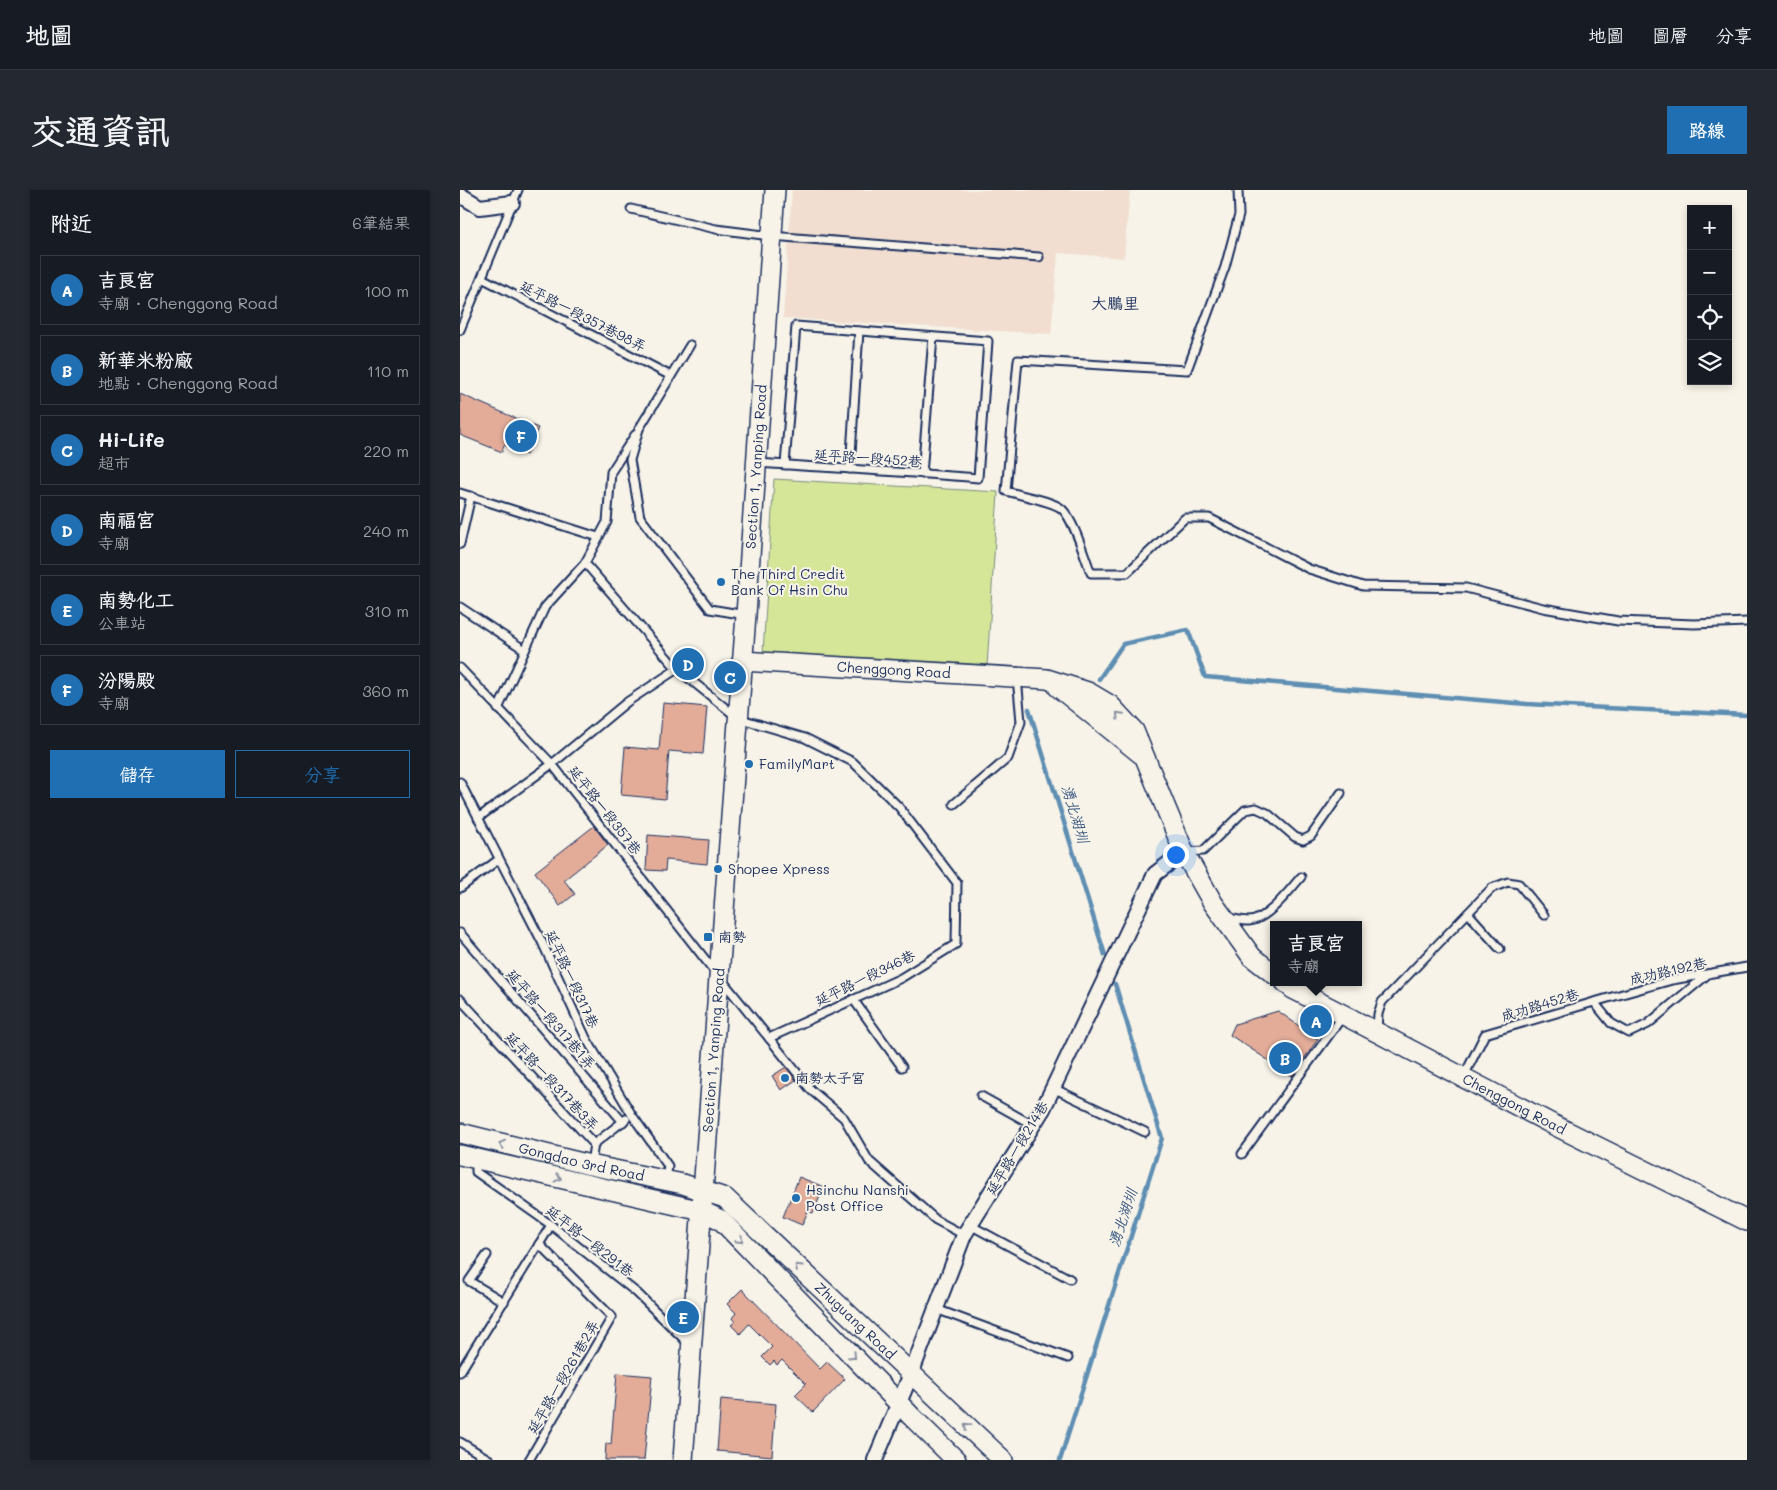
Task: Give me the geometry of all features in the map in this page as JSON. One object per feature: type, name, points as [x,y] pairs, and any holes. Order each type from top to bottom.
[{"type":"street","name":"Section 1, Yanping Road","points":[[683,1460],[746,615],[775,190]]},
{"type":"street","points":[[460,195],[480,207],[515,196]]},
{"type":"street","name":"Chenggong Road","points":[[742,662],[1047,679],[1144,756],[1184,852],[1222,918],[1252,957],[1270,971]]},
{"type":"street","name":"延平路一段214巷","points":[[875,1460],[967,1230],[1033,1125],[1053,1088],[1155,874],[1184,852]]},
{"type":"street","name":"Chenggong Road","points":[[1290,986],[1463,1078],[1747,1221]]},
{"type":"street","name":"Gongdao 3rd Road","points":[[460,1133],[703,1190]]},
{"type":"street","name":"Gongdao 3rd Road","points":[[468,1157],[702,1211]]},
{"type":"street","name":"Zhuguang Road","points":[[703,1190],[725,1198],[1003,1460]]},
{"type":"street","name":"Zhuguang Road","points":[[702,1211],[722,1220],[912,1418],[956,1460]]},
{"type":"lane","points":[[1238,190],[1239,215],[1225,267],[1187,370],[1018,360],[1006,491],[1061,509],[1070,520],[1091,573],[1127,573],[1185,518],[1209,518],[1309,568],[1363,586],[1466,588],[1543,608],[1618,622],[1694,624],[1747,622]]},
{"type":"lane","points":[[460,330],[515,196]]},
{"type":"lane","points":[[631,209],[716,229],[771,236],[1040,257]]},
{"type":"lane","name":"延平路一段357巷98弄","points":[[482,278],[671,376]]},
{"type":"lane","points":[[786,465],[796,326],[932,337],[922,474]]},
{"type":"lane","points":[[850,469],[859,331]]},
{"type":"lane","name":"延平路一段452巷","points":[[757,463],[978,478],[988,341],[932,337]]},
{"type":"lane","points":[[498,709],[544,607],[585,563],[607,522],[612,472],[690,345]]},
{"type":"lane","points":[[640,429],[630,460],[640,517],[710,609],[746,615]]},
{"type":"lane","points":[[460,492],[598,537]]},
{"type":"lane","points":[[460,544],[470,496]]},
{"type":"lane","points":[[585,563],[677,669],[738,718]]},
{"type":"lane","points":[[460,607],[525,650]]},
{"type":"lane","name":"延平路一段357巷","points":[[460,668],[552,764],[719,977],[811,1090],[844,1118],[869,1161],[936,1220],[967,1230],[1070,1279]]},
{"type":"lane","points":[[478,818],[552,764],[627,702],[677,669]]},
{"type":"lane","points":[[954,804],[1008,758],[1021,722],[1018,677]]},
{"type":"lane","name":"延平路一段346巷","points":[[738,718],[805,738],[853,762],[899,807],[957,883],[956,944],[901,978],[769,1038]]},
{"type":"lane","name":"延平路一段317巷","points":[[460,782],[498,860],[542,942],[586,1038],[632,1115],[668,1166],[666,1180]]},
{"type":"lane","points":[[1184,852],[1203,852],[1245,810],[1256,808],[1267,813],[1295,837],[1303,840],[1311,836],[1341,793]]},
{"type":"lane","points":[[460,888],[498,860]]},
{"type":"lane","points":[[1222,918],[1250,921],[1262,915],[1282,898],[1301,877]]},
{"type":"lane","points":[[1377,1033],[1378,1014],[1382,1002],[1492,888],[1508,882],[1520,884],[1544,915]]},
{"type":"lane","points":[[1468,913],[1500,949]]},
{"type":"lane","name":"延平路一段317巷1弄","points":[[460,933],[623,1122]]},
{"type":"lane","name":"成功路192巷","points":[[1594,1002],[1672,980],[1747,967]]},
{"type":"lane","name":"成功路452巷","points":[[1463,1078],[1485,1034],[1594,1002],[1611,1023],[1629,1033],[1648,1024],[1708,974]]},
{"type":"lane","points":[[853,999],[902,1067]]},
{"type":"lane","name":"延平路一段317巷3弄","points":[[460,1000],[594,1144],[632,1115]]},
{"type":"lane","points":[[1242,1154],[1344,1015]]},
{"type":"lane","points":[[1053,1088],[1145,1132]]},
{"type":"lane","points":[[981,1096],[1033,1125]]},
{"type":"lane","points":[[590,1165],[594,1144]]},
{"type":"lane","name":"延平路一段291巷","points":[[468,1157],[476,1172],[551,1225],[637,1293],[692,1346]]},
{"type":"lane","points":[[460,1372],[551,1225]]},
{"type":"lane","name":"延平路一段261巷2弄","points":[[528,1460],[612,1317],[539,1244]]},
{"type":"lane","points":[[487,1255],[469,1281],[504,1302]]},
{"type":"lane","points":[[936,1309],[1068,1358]]},
{"type":"lane","points":[[460,1442],[490,1460]]},
{"type":"shaded area","points":[[792,190],[1130,190],[1124,258],[1058,253],[1051,334],[783,318]]},
{"type":"green space","points":[[774,479],[998,492],[987,667],[763,653]]},
{"type":"building","points":[[460,394],[538,428],[526,455],[504,445],[502,452],[460,435]]},
{"type":"building","points":[[663,703],[707,707],[703,754],[669,751],[665,799],[621,795],[625,747],[659,750]]},
{"type":"building","points":[[594,826],[608,845],[564,880],[575,894],[560,906],[535,872]]},
{"type":"building","points":[[648,835],[709,840],[707,864],[666,860],[665,871],[646,870]]},
{"type":"building","points":[[1278,1011],[1299,1026],[1312,1011],[1327,1023],[1315,1037],[1318,1039],[1292,1076],[1230,1035],[1235,1024]]},
{"type":"building","name":"南勢太子宮","points":[[786,1067],[796,1080],[781,1090],[772,1076]]},
{"type":"building","points":[[799,1177],[824,1187],[813,1213],[808,1211],[802,1225],[783,1217]]},
{"type":"building","points":[[742,1289],[820,1369],[827,1362],[845,1379],[813,1412],[795,1395],[806,1384],[782,1360],[777,1365],[774,1361],[770,1365],[762,1357],[772,1347],[749,1324],[740,1334],[731,1325],[735,1322],[732,1318],[736,1313],[727,1304]]},
{"type":"building","points":[[617,1373],[652,1376],[644,1460],[605,1460],[606,1443],[611,1444]]},
{"type":"building","points":[[721,1399],[776,1404],[772,1456],[717,1451]]},
{"type":"waterway","points":[[1099,679],[1123,644],[1188,630],[1205,677],[1527,704],[1747,715]]},
{"type":"waterway","name":"湧北湖圳","points":[[1029,709],[1105,955]]},
{"type":"waterway","name":"湧北湖圳","points":[[1060,1460],[1162,1138],[1115,984]]},
{"type":"place","name":"汾陽殿","points":[[521,436]]},
{"type":"place","name":"The Third Credit Bank Of Hsin Chu","points":[[721,582]]},
{"type":"place","name":"南福宮","points":[[688,664]]},
{"type":"place","name":"Hi-Life","points":[[730,677]]},
{"type":"place","name":"FamilyMart","points":[[749,764]]},
{"type":"place","name":"Shopee Xpress","points":[[718,869]]},
{"type":"place","name":"南勢","points":[[708,937]]},
{"type":"place","name":"吉良宮","points":[[1316,1021]]},
{"type":"place","name":"新華米粉廠","points":[[1285,1058]]},
{"type":"place","name":"南勢太子宮","points":[[785,1078]]},
{"type":"place","name":"Hsinchu Nanshi Post Office","points":[[796,1198]]},
{"type":"place","name":"南勢化工","points":[[683,1317]]},
{"type":"district","name":"大鵬里","points":[[1115,303]]}]
